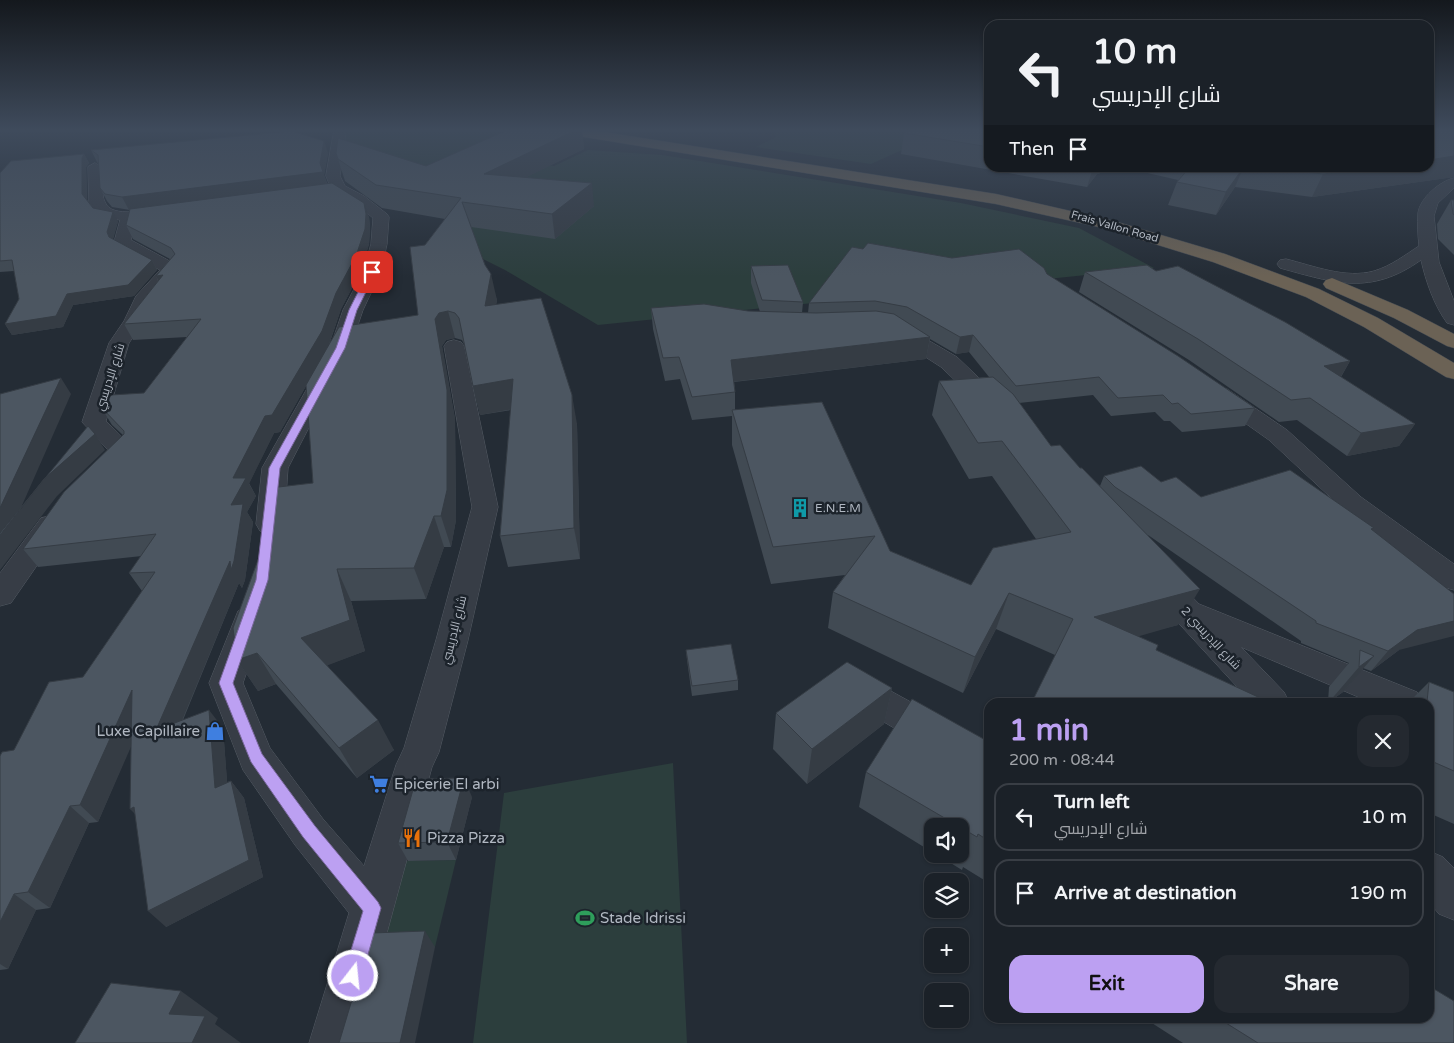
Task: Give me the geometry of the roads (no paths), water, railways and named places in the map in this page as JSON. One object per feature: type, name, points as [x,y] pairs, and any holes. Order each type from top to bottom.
[{"type":"highway","name":"Frais Vallon Road","points":[[878,180],[1039,206],[1112,224],[1186,247],[1290,283],[1362,318],[1454,372]]},
{"type":"highway","name":"Frais Vallon Road","points":[[948,180],[1058,197]]},
{"type":"highway","points":[[1268,258],[1361,295],[1454,342]]},
{"type":"street","points":[[96,180],[97,203],[106,213],[129,217],[184,210]]},
{"type":"street","points":[[334,180],[339,189]]},
{"type":"street","points":[[1454,182],[1436,195],[1426,210],[1427,248],[1436,283],[1454,320]]},
{"type":"street","points":[[267,547],[275,468],[340,348],[353,310],[372,272],[379,244],[381,217],[359,199],[339,189],[288,196]]},
{"type":"street","name":"شارع الإدريسي","points":[[88,483],[122,450],[94,422],[119,343],[134,320],[143,300],[171,269],[122,242],[129,217]]},
{"type":"street","points":[[1286,264],[1339,276],[1376,277],[1397,268],[1427,248]]},
{"type":"street","points":[[873,325],[897,330],[949,362],[1011,420]]},
{"type":"street","name":"شارع الإدريسي","points":[[333,1043],[414,764],[421,752],[452,640],[485,507],[454,346]]},
{"type":"street","points":[[1204,384],[1278,435],[1352,503],[1454,579]]},
{"type":"street","points":[[0,595],[67,503]]},
{"type":"street","name":"شارع الإدريسي 2","points":[[1146,568],[1268,698]]},
{"type":"street","points":[[256,599],[226,683],[256,758],[309,832],[372,908]]},
{"type":"street","points":[[1187,611],[1394,698]]},
{"type":"street","points":[[855,688],[984,761]]},
{"type":"street","points":[[1434,877],[1454,899]]},
{"type":"place","name":"E.N.E.M","points":[[800,508]]},
{"type":"place","name":"Luxe Capillaire","points":[[215,731]]},
{"type":"place","name":"Epicerie El arbi","points":[[379,784]]},
{"type":"place","name":"Pizza Pizza","points":[[412,838]]},
{"type":"place","name":"Stade Idrissi","points":[[585,918]]}]
